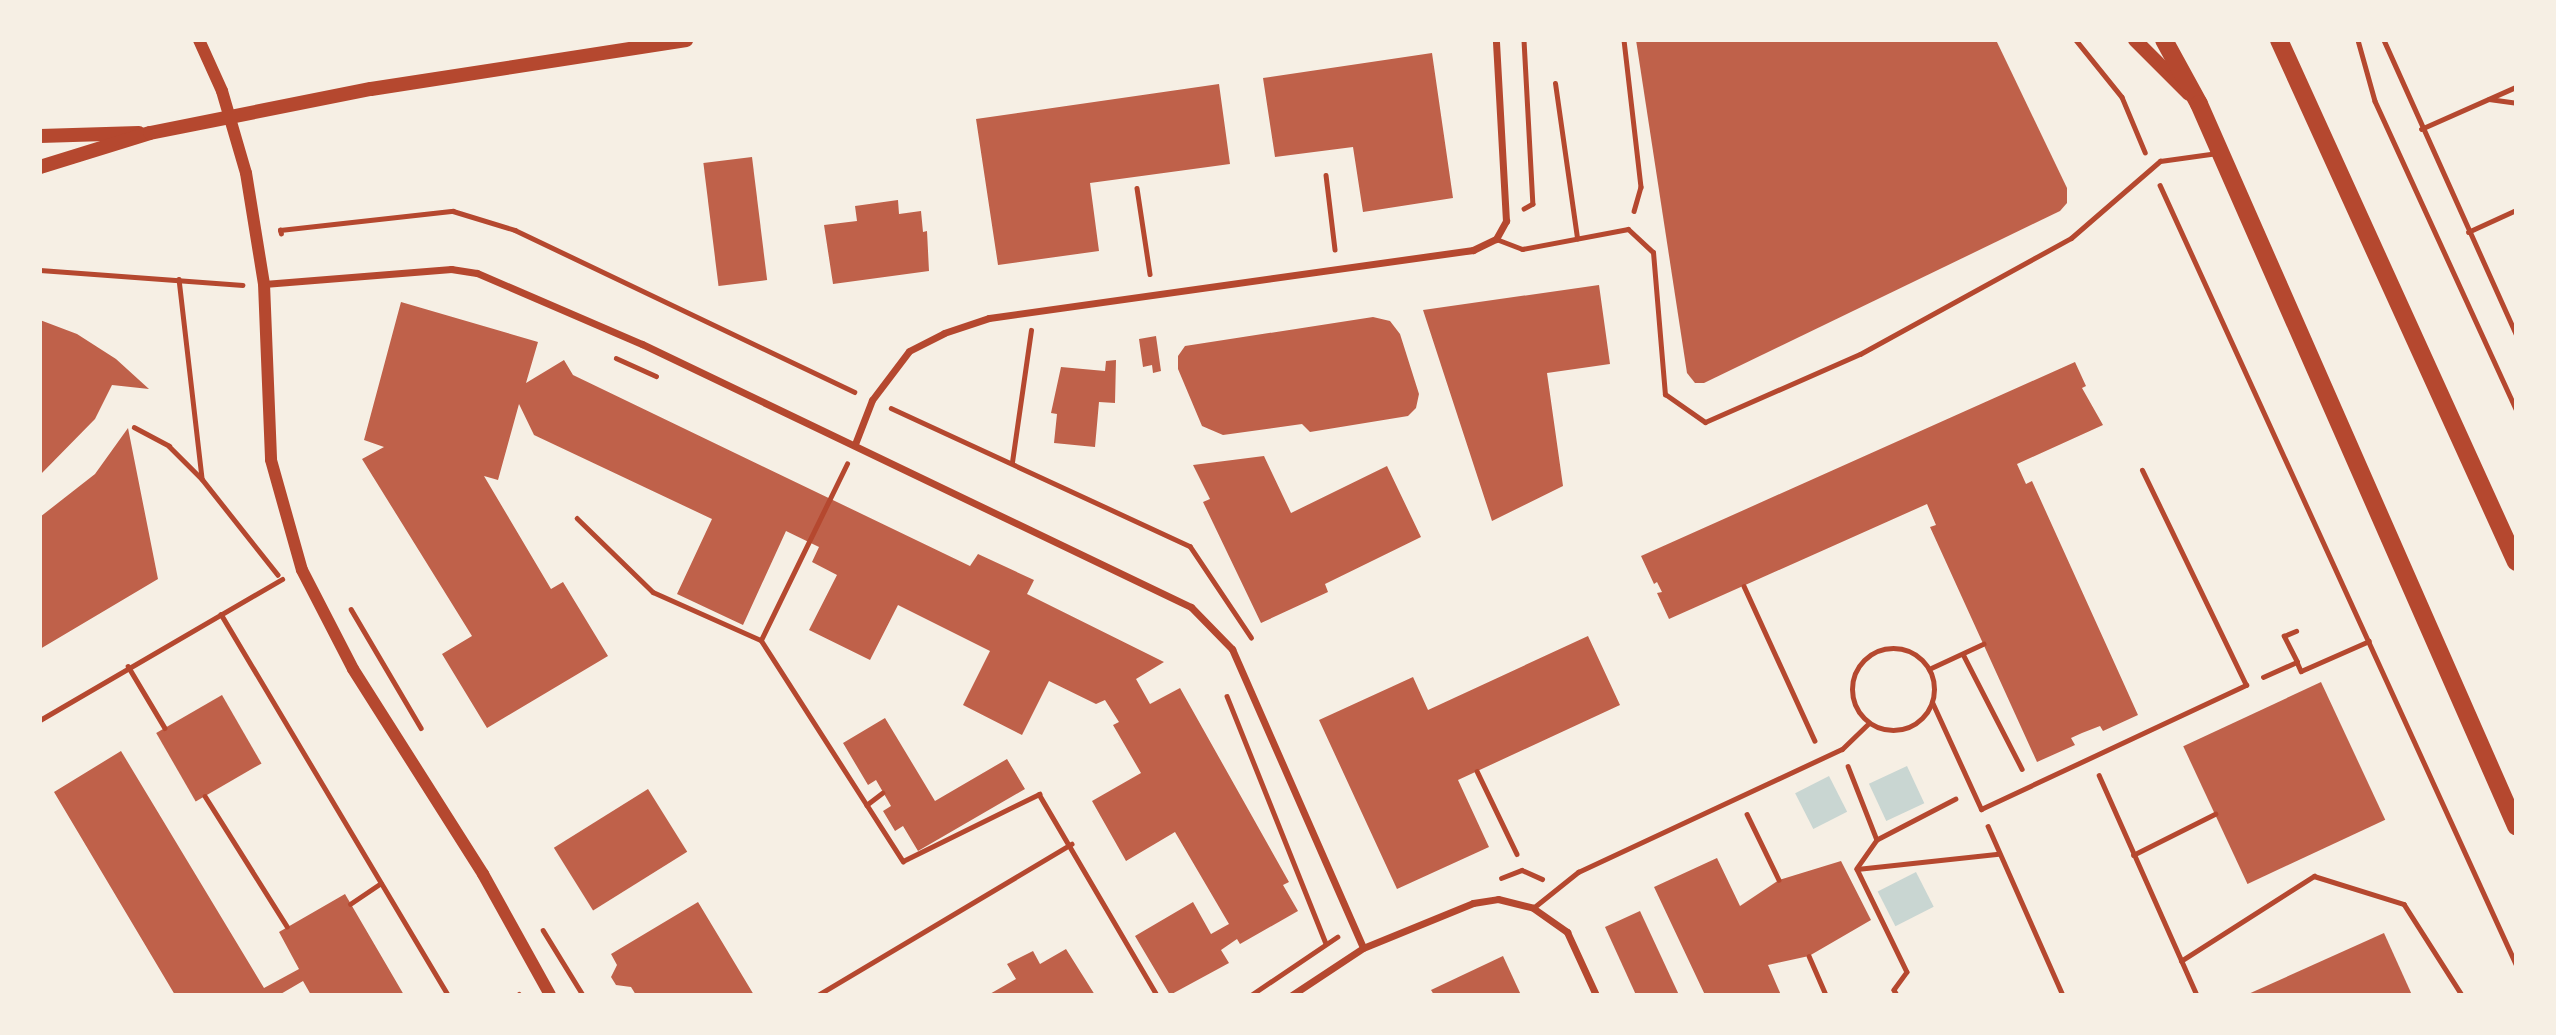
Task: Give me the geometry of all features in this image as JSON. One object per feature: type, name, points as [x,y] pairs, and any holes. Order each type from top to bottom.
[{"type":"main road","points":[[40,167],[150,133],[371,89],[686,40]]},
{"type":"main road","points":[[2136,40],[2199,104]]},
{"type":"main road","points":[[2164,40],[2199,104],[2516,826]]},
{"type":"main road","points":[[2279,40],[2516,562]]},
{"type":"main road","points":[[40,136],[150,133]]},
{"type":"street","points":[[855,444],[872,400],[909,351],[989,318],[1473,250],[1496,239],[1506,221],[1496,40]]},
{"type":"street","points":[[200,42],[222,91],[246,173],[264,284],[271,460],[302,570],[353,669],[463,841],[550,995]]},
{"type":"street","points":[[264,284],[452,269],[477,274],[642,344],[1191,607],[1213,626],[1232,649],[1363,948]]},
{"type":"street","points":[[1292,995],[1363,948],[1473,903],[1498,899],[1533,908],[1567,932],[1596,995]]},
{"type":"lane","points":[[1555,83],[1577,238]]},
{"type":"lane","points":[[1496,239],[1522,248],[1628,229],[1653,252],[1665,394],[1705,422],[1860,354],[2071,238],[2160,161],[2220,152]]},
{"type":"lane","points":[[1933,702],[1917,723],[1906,728],[1880,729],[1868,723],[1853,701],[1851,687],[1860,662],[1871,653],[1897,648],[1921,658],[1930,669],[1933,702],[1981,809],[2246,685],[2142,470]]},
{"type":"lane","points":[[1533,908],[1578,872],[1842,749],[1868,723]]},
{"type":"path","points":[[1506,221],[1533,204],[1524,40]]},
{"type":"path","points":[[1624,40],[1641,187],[1628,229]]},
{"type":"path","points":[[2076,40],[2122,97],[2516,964]]},
{"type":"path","points":[[2358,40],[2375,101],[2516,409]]},
{"type":"path","points":[[2384,40],[2421,129],[2516,334]]},
{"type":"path","points":[[2421,129],[2516,87]]},
{"type":"path","points":[[2488,99],[2516,103]]},
{"type":"path","points":[[1326,175],[1335,248]]},
{"type":"path","points":[[1137,188],[1150,274]]},
{"type":"path","points":[[2469,232],[2516,210]]},
{"type":"path","points":[[284,281],[280,230],[453,211],[515,230],[872,400],[1190,546],[1243,620],[1254,644]]},
{"type":"path","points":[[40,270],[242,285]]},
{"type":"path","points":[[178,279],[202,479]]},
{"type":"path","points":[[1012,462],[1033,312]]},
{"type":"path","points":[[608,354],[658,377]]},
{"type":"path","points":[[40,720],[128,666],[281,580],[202,479],[169,446],[134,427]]},
{"type":"path","points":[[761,640],[855,444]]},
{"type":"path","points":[[834,458],[859,470]]},
{"type":"path","points":[[577,518],[653,592],[761,640],[903,862],[1039,794],[1157,995]]},
{"type":"path","points":[[1744,586],[1823,758]]},
{"type":"path","points":[[349,605],[423,731]]},
{"type":"path","points":[[221,614],[448,995]]},
{"type":"path","points":[[2296,631],[2284,636],[2301,671],[2369,641]]},
{"type":"path","points":[[1930,669],[1983,644]]},
{"type":"path","points":[[1964,654],[2031,785]]},
{"type":"path","points":[[2246,685],[2297,662]]},
{"type":"path","points":[[128,666],[165,728]]},
{"type":"path","points":[[1225,691],[1326,943]]},
{"type":"path","points":[[1842,749],[1877,840]]},
{"type":"path","points":[[2091,757],[2197,995]]},
{"type":"path","points":[[1477,771],[1517,854]]},
{"type":"path","points":[[1857,869],[1877,840],[1972,790]]},
{"type":"path","points":[[867,805],[883,793]]},
{"type":"path","points":[[205,796],[288,926]]},
{"type":"path","points":[[1740,797],[1779,880]]},
{"type":"path","points":[[1981,809],[1998,854],[2063,995]]},
{"type":"path","points":[[2133,855],[2215,814]]},
{"type":"path","points":[[818,995],[1070,844]]},
{"type":"path","points":[[1857,869],[1998,854]]},
{"type":"path","points":[[1857,869],[1907,972],[1894,990],[1897,995]]},
{"type":"path","points":[[1497,879],[1522,870],[1558,887]]},
{"type":"path","points":[[2181,961],[2314,876],[2404,904],[2462,995]]},
{"type":"path","points":[[350,904],[381,883]]},
{"type":"path","points":[[540,923],[583,995]]},
{"type":"path","points":[[1251,995],[1353,927]]},
{"type":"path","points":[[1809,956],[1826,995]]},
{"type":"shaded area","points":[[1907,766],[1924,803],[1886,821],[1869,784]]},
{"type":"shaded area","points":[[1829,776],[1847,812],[1813,829],[1795,793]]},
{"type":"shaded area","points":[[1916,872],[1934,907],[1895,926],[1878,892]]},
{"type":"building","points":[[1636,40],[1996,40],[2067,188],[2067,203],[2060,211],[1704,383],[1695,383],[1687,373]]},
{"type":"building","points":[[1432,53],[1453,198],[1363,212],[1353,147],[1275,157],[1263,78]]},
{"type":"building","points":[[1219,84],[1230,164],[1090,183],[1099,251],[998,265],[976,119]]},
{"type":"building","points":[[752,157],[767,280],[718,286],[703,163]]},
{"type":"building","points":[[898,200],[899,214],[921,211],[923,232],[927,231],[929,271],[833,284],[824,225],[857,221],[855,206]]},
{"type":"building","points":[[1599,285],[1610,364],[1547,373],[1563,486],[1492,521],[1423,310]]},
{"type":"building","points":[[401,302],[538,342],[526,383],[564,360],[573,375],[970,566],[978,554],[1034,580],[1027,594],[1164,662],[1136,679],[1150,704],[1180,688],[1289,882],[1283,885],[1298,911],[1240,944],[1237,939],[1221,950],[1229,963],[1170,995],[1135,936],[1193,902],[1211,934],[1229,924],[1175,832],[1126,861],[1092,801],[1141,773],[1113,725],[1119,722],[1105,700],[1096,704],[1049,681],[1022,735],[963,705],[990,651],[898,605],[870,660],[809,630],[837,575],[812,562],[819,547],[786,531],[743,625],[677,594],[712,519],[534,435],[519,404],[498,480],[484,476],[551,589],[563,582],[608,656],[487,728],[442,654],[472,636],[362,459],[384,447],[364,440]]},
{"type":"building","points":[[1373,317],[1390,321],[1400,334],[1419,394],[1416,408],[1408,416],[1310,432],[1302,424],[1223,435],[1202,426],[1178,369],[1178,356],[1185,346]]},
{"type":"building","points":[[40,320],[77,334],[116,359],[149,389],[112,385],[95,419],[40,475]]},
{"type":"building","points":[[1156,336],[1161,371],[1153,373],[1152,365],[1143,367],[1139,339]]},
{"type":"building","points":[[1116,360],[1115,403],[1099,402],[1095,447],[1054,443],[1057,414],[1051,413],[1061,367],[1105,371],[1106,361]]},
{"type":"building","points":[[2075,362],[2086,386],[2082,388],[2103,425],[2017,464],[2026,484],[2032,481],[2138,715],[2103,731],[2100,726],[2071,738],[2075,745],[2037,762],[1930,527],[1936,525],[1927,504],[1669,619],[1657,593],[1662,592],[1657,582],[1654,584],[1641,556]]},
{"type":"building","points":[[128,428],[158,579],[40,649],[40,517],[95,474]]},
{"type":"building","points":[[1264,456],[1291,513],[1387,466],[1421,537],[1325,584],[1328,592],[1261,623],[1203,502],[1210,499],[1193,465]]},
{"type":"building","points":[[1588,636],[1620,705],[1458,780],[1489,847],[1397,889],[1319,720],[1413,677],[1428,710]]},
{"type":"building","points":[[2321,682],[2385,820],[2247,884],[2183,746]]},
{"type":"building","points":[[222,695],[262,763],[196,801],[156,733]]},
{"type":"building","points":[[885,718],[935,801],[1007,759],[1025,789],[918,851],[903,826],[895,831],[883,811],[891,806],[876,780],[868,785],[843,743]]},
{"type":"building","points":[[121,751],[264,988],[299,969],[279,932],[345,894],[404,995],[311,995],[303,981],[279,995],[175,995],[54,792]]},
{"type":"building","points":[[648,789],[687,852],[593,911],[554,848]]},
{"type":"building","points":[[1717,858],[1740,906],[1779,880],[1841,861],[1871,920],[1809,956],[1768,965],[1781,995],[1705,995],[1654,887]]},
{"type":"building","points":[[698,902],[754,995],[636,995],[631,987],[616,985],[611,977],[617,965],[611,954]]},
{"type":"building","points":[[1640,911],[1679,995],[1636,995],[1605,927]]},
{"type":"building","points":[[2384,933],[2412,995],[2246,995]]},
{"type":"building","points":[[1066,949],[1095,995],[988,995],[1016,979],[1007,964],[1033,951],[1040,964]]},
{"type":"building","points":[[1503,956],[1521,995],[1434,995],[1431,990]]}]
